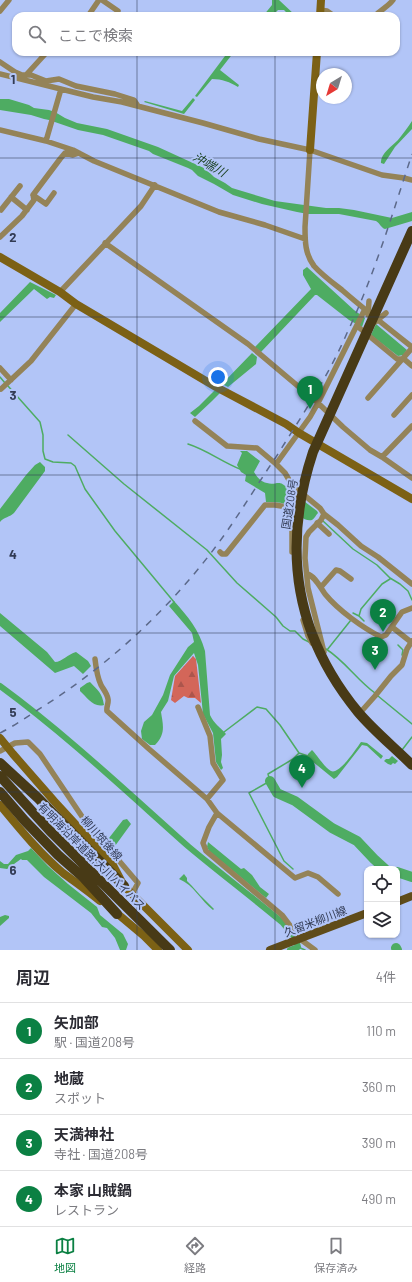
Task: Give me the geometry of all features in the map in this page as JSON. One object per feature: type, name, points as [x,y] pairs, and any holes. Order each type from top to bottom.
[{"type":"highway","name":"国道208号","points":[[409,762],[359,714],[337,684],[324,660],[305,614],[298,578],[295,514],[313,452],[412,231]]},
{"type":"highway","points":[[0,763],[38,798],[124,886]]},
{"type":"highway","name":"有明海沿岸道路;大川バイパス","points":[[0,776],[76,860],[165,950]]},
{"type":"highway","name":"有明海沿岸道路;大川バイパス","points":[[0,781],[19,804],[170,950]]},
{"type":"highway","points":[[0,792],[25,821],[58,855],[84,878],[117,914]]},
{"type":"main road","points":[[400,901],[412,896]]},
{"type":"main road","name":"久留米柳川線","points":[[270,950],[364,915]]},
{"type":"street","points":[[0,11],[9,0]]},
{"type":"street","points":[[91,12],[100,0],[118,11]]},
{"type":"street","points":[[320,12],[321,0]]},
{"type":"street","points":[[378,12],[390,5],[394,0]]},
{"type":"street","points":[[26,75],[43,56]]},
{"type":"street","points":[[317,56],[304,227],[307,253],[314,266],[364,312],[412,348],[404,359],[368,398]]},
{"type":"street","points":[[0,62],[15,72],[46,80],[59,79],[76,86],[116,94],[134,100],[138,106]]},
{"type":"street","points":[[0,74],[61,91],[138,106],[310,152],[382,175],[412,180]]},
{"type":"street","points":[[47,138],[61,91]]},
{"type":"street","points":[[0,130],[47,138],[94,161],[219,212],[305,238]]},
{"type":"street","points":[[0,237],[27,210],[34,200],[33,196],[65,153],[73,155],[79,153]]},
{"type":"street","points":[[1,210],[20,186]]},
{"type":"street","points":[[60,292],[141,206],[155,186]]},
{"type":"street","points":[[33,196],[46,204],[54,194]]},
{"type":"street","points":[[11,197],[27,210]]},
{"type":"street","points":[[105,243],[248,344],[318,403],[364,446],[412,478]]},
{"type":"street","points":[[0,257],[216,387],[286,424],[412,499]]},
{"type":"street","points":[[369,301],[368,319],[371,322],[375,323],[386,313]]},
{"type":"street","points":[[2,388],[31,361],[76,304]]},
{"type":"street","points":[[276,464],[299,433],[318,403],[364,312]]},
{"type":"street","points":[[357,326],[397,359],[404,359],[412,366]]},
{"type":"street","points":[[0,368],[10,381]]},
{"type":"street","points":[[394,416],[412,395]]},
{"type":"street","points":[[195,421],[227,446],[257,448],[285,473],[295,490],[320,508],[324,514],[360,546],[378,557],[412,584]]},
{"type":"street","points":[[382,457],[412,426]]},
{"type":"street","points":[[295,490],[295,514],[299,548],[298,598],[302,618],[315,639]]},
{"type":"street","points":[[220,552],[226,554],[265,505],[275,505],[295,514]]},
{"type":"street","points":[[315,639],[314,613],[299,548],[324,514]]},
{"type":"street","points":[[315,526],[329,534]]},
{"type":"street","points":[[321,587],[336,570],[340,571],[351,579]]},
{"type":"street","points":[[306,574],[310,574],[329,599],[353,619],[365,628],[382,637],[386,636],[402,612],[412,608]]},
{"type":"street","points":[[359,714],[402,665],[407,649],[412,641],[392,627]]},
{"type":"street","points":[[95,660],[96,670],[108,700],[107,711],[149,750],[207,799],[217,813],[295,878],[308,873],[318,877],[338,894]]},
{"type":"street","points":[[198,707],[210,736],[213,763],[223,780],[207,799]]},
{"type":"street","name":"柳川筑後線","points":[[0,738],[54,802],[113,865],[124,886],[188,950]]},
{"type":"street","points":[[0,751],[15,743],[28,742],[40,754],[85,822],[138,883],[132,894]]},
{"type":"street","points":[[0,805],[49,860],[144,936],[158,950]]},
{"type":"street","points":[[217,813],[209,827],[204,843],[206,851],[282,916],[300,938],[315,950]]},
{"type":"green space","points":[[193,656],[196,659],[201,703],[195,698],[188,698],[184,696],[175,703],[171,700],[175,676]]},
{"type":"shaded area","points":[[272,0],[279,0],[292,12],[278,10],[276,12],[266,12],[272,5]]},
{"type":"shaded area","points":[[225,56],[231,56],[220,70],[239,85],[238,87],[226,81],[212,79],[197,97],[195,96]]},
{"type":"shaded area","points":[[193,98],[195,100],[184,114],[144,102],[145,101],[182,111]]},
{"type":"shaded area","name":"沖端川","points":[[0,99],[9,99],[34,108],[49,110],[77,123],[107,129],[158,147],[206,169],[214,177],[232,188],[275,201],[354,210],[392,218],[412,212],[412,221],[385,229],[382,228],[376,221],[339,214],[308,214],[262,204],[233,195],[198,176],[192,170],[149,151],[103,135],[78,130],[31,115],[0,110]]},
{"type":"shaded area","points":[[412,121],[412,129],[395,147],[384,164],[381,163],[384,153],[398,140]]},
{"type":"shaded area","points":[[307,267],[354,310],[365,318],[362,327],[349,320],[315,295],[261,352],[255,347],[311,289],[303,275],[303,270]]},
{"type":"shaded area","points":[[30,282],[56,295],[54,298],[50,297],[47,299],[34,289],[0,322],[0,313]]},
{"type":"shaded area","points":[[376,324],[407,350],[403,355],[398,356],[371,335]]},
{"type":"shaded area","points":[[252,353],[257,357],[256,364],[228,387],[222,384]]},
{"type":"shaded area","points":[[215,390],[220,393],[195,417],[190,413],[199,406]]},
{"type":"shaded area","points":[[240,451],[247,451],[260,461],[254,472],[261,480],[270,484],[282,484],[317,511],[318,513],[314,519],[309,520],[301,517],[285,504],[278,502],[266,502],[265,493],[245,481],[246,475],[241,472],[237,465],[242,453]]},
{"type":"shaded area","points":[[40,462],[45,467],[45,471],[14,513],[0,522],[0,509],[26,475],[35,465]]},
{"type":"shaded area","points":[[174,601],[188,618],[203,643],[205,651],[210,715],[215,723],[226,734],[221,739],[221,762],[223,768],[221,770],[216,762],[213,733],[203,714],[198,665],[194,653],[174,676],[168,701],[161,712],[163,729],[161,737],[155,745],[150,745],[142,739],[141,731],[144,722],[152,715],[163,695],[170,675],[188,647],[194,642],[192,633],[169,606]]},
{"type":"shaded area","points":[[0,613],[47,652],[55,662],[60,661],[76,652],[88,661],[91,666],[83,674],[74,666],[55,673],[0,626]]},
{"type":"shaded area","points":[[90,682],[101,694],[104,705],[100,706],[93,703],[80,691],[80,688]]},
{"type":"shaded area","points":[[361,742],[367,743],[383,756],[381,759],[367,746],[362,745],[334,779],[307,757],[312,750],[326,767],[331,771],[334,771],[347,761]]},
{"type":"shaded area","points":[[392,756],[398,761],[395,764],[393,763],[391,765],[384,761],[389,759]]},
{"type":"shaded area","points":[[127,819],[131,824],[115,846],[110,847],[107,844],[109,838],[123,820]]},
{"type":"shaded area","points":[[208,842],[241,869],[244,868],[252,875],[260,887],[269,894],[266,898],[209,851],[207,847]]},
{"type":"shaded area","points":[[31,848],[68,884],[97,907],[100,915],[123,934],[128,944],[126,950],[120,950],[115,938],[107,928],[102,927],[91,913],[44,877],[27,860],[21,859],[7,869],[0,868],[0,861],[4,864],[8,864],[16,855],[28,851]]},
{"type":"shaded area","points":[[401,869],[412,873],[412,879],[400,876]]},
{"type":"shaded area","points":[[184,874],[187,881],[214,909],[213,910],[189,885],[179,879]]},
{"type":"shaded area","points":[[5,915],[9,916],[9,918],[0,926],[0,917]]},
{"type":"waterway","points":[[0,377],[5,383]]},
{"type":"waterway","points":[[8,386],[40,422],[43,435],[43,451],[45,459],[53,462],[71,463],[75,466],[85,489],[115,531],[174,602]]},
{"type":"waterway","points":[[68,435],[124,484],[207,550],[237,583],[276,617],[283,626],[290,631],[295,631],[303,639],[309,642]]},
{"type":"waterway","points":[[188,444],[202,449],[240,469]]},
{"type":"waterway","points":[[323,521],[353,549],[377,565],[390,578],[408,591],[412,600]]},
{"type":"waterway","points":[[364,621],[359,616],[361,609],[382,584],[390,579]]},
{"type":"waterway","points":[[353,613],[359,616]]},
{"type":"waterway","points":[[327,650],[351,620]]},
{"type":"waterway","points":[[398,645],[403,650],[402,655]]},
{"type":"waterway","points":[[326,649],[339,659],[375,693]]},
{"type":"waterway","points":[[0,686],[73,744],[189,847],[283,923],[293,935]]},
{"type":"waterway","points":[[378,696],[412,724]]},
{"type":"waterway","points":[[224,732],[257,707],[266,709],[280,725],[299,753]]},
{"type":"waterway","points":[[402,750],[412,737]]},
{"type":"waterway","points":[[293,869],[284,861],[249,793],[270,781],[268,774],[293,759],[299,753],[308,756]]},
{"type":"waterway","points":[[270,781],[277,793],[295,801],[332,828],[357,841],[382,866]]},
{"type":"waterway","points":[[400,873],[412,877]]},
{"type":"waterway","points":[[290,950],[298,947],[297,943]]},
{"type":"waterway","points":[[298,947],[305,950]]},
{"type":"railway","points":[[0,733],[71,688],[117,652],[180,591],[225,534],[304,412],[340,349],[366,290],[412,154]]},
{"type":"place","name":"矢加部","points":[[310,409]]},
{"type":"place","name":"地蔵","points":[[383,632]]},
{"type":"place","name":"天満神社","points":[[375,670]]},
{"type":"place","name":"本家 山賊鍋","points":[[302,788]]}]
